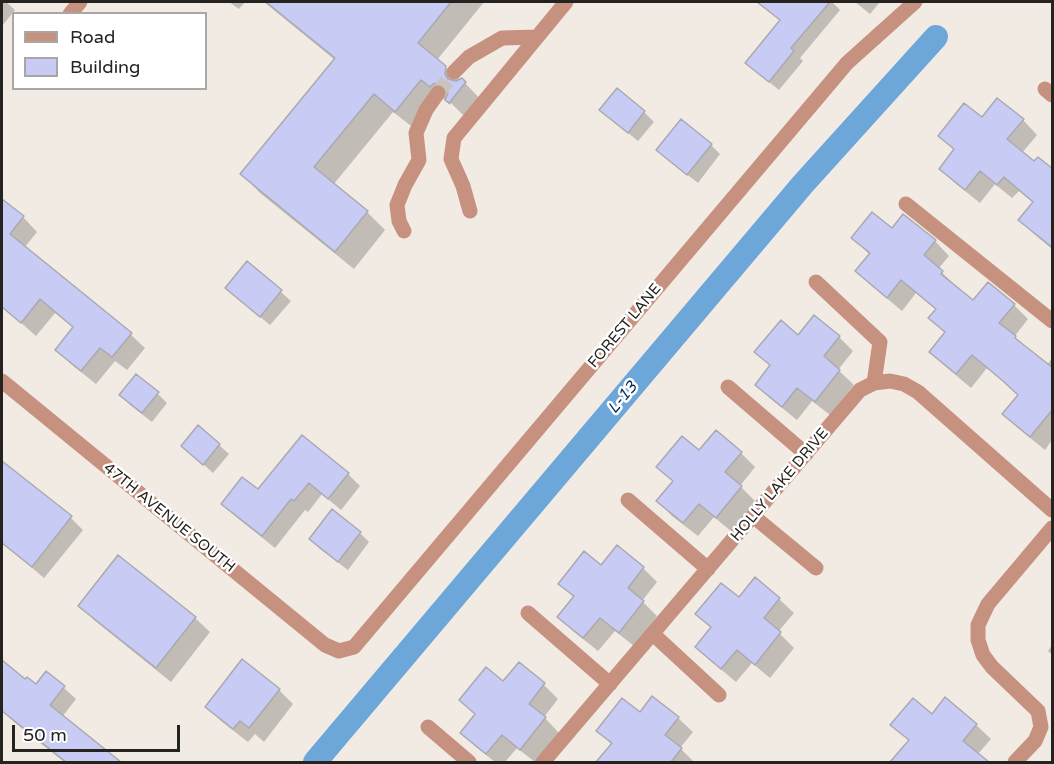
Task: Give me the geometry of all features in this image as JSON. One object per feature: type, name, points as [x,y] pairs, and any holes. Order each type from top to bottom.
[{"type":"street","points":[[471,212],[451,159],[454,138],[566,2]]},
{"type":"street","name":"FOREST LANE","points":[[339,651],[354,647],[847,63],[915,2]]},
{"type":"street","points":[[454,72],[470,57],[502,38],[537,37]]},
{"type":"street","points":[[404,231],[399,221],[397,205],[419,160],[417,133],[426,110],[438,93]]},
{"type":"street","points":[[906,204],[1053,321]]},
{"type":"street","points":[[816,282],[880,342],[874,383],[890,381],[904,384],[918,392],[1053,510]]},
{"type":"street","name":"47TH AVENUE SOUTH","points":[[2,381],[325,645],[339,651]]},
{"type":"street","name":"HOLLY LAKE DRIVE","points":[[543,762],[860,390],[874,383]]},
{"type":"street","points":[[729,387],[806,454]]},
{"type":"street","points":[[628,500],[708,569]]},
{"type":"street","points":[[753,516],[816,568]]},
{"type":"street","points":[[1053,528],[988,604],[978,625],[978,640],[983,654],[992,667],[1038,711],[1053,717]]},
{"type":"street","points":[[528,613],[610,684]]},
{"type":"street","points":[[653,634],[719,694]]},
{"type":"street","points":[[1016,762],[1035,741],[1041,727],[1038,711]]},
{"type":"street","points":[[428,727],[469,762]]},
{"type":"building","points":[[266,2],[451,2],[418,43],[446,66],[445,74],[448,79],[456,81],[462,78],[466,82],[449,103],[445,100],[448,93],[444,85],[438,83],[430,87],[421,80],[395,112],[374,94],[314,167],[368,211],[335,252],[240,174],[335,58]]},
{"type":"building","points":[[757,2],[830,2],[791,48],[794,51],[769,82],[745,63],[780,20]]},
{"type":"building","points":[[617,88],[645,111],[628,133],[599,110]]},
{"type":"building","points":[[997,98],[1024,119],[1007,139],[1034,161],[1038,157],[1053,169],[1053,248],[1018,220],[1033,202],[1004,177],[997,185],[980,171],[965,190],[939,169],[954,149],[938,136],[964,103],[982,117]]},
{"type":"building","points":[[681,119],[712,144],[687,175],[656,150]]},
{"type":"building","points":[[2,199],[24,216],[10,234],[132,333],[112,357],[100,348],[81,371],[55,350],[73,327],[40,299],[21,323],[2,307]]},
{"type":"building","points":[[872,212],[892,228],[903,214],[936,240],[924,255],[943,271],[941,274],[973,300],[988,282],[1015,304],[999,323],[1053,368],[1053,409],[1030,437],[1002,414],[1018,395],[1003,381],[972,355],[956,374],[929,352],[945,332],[928,318],[936,309],[901,280],[887,298],[855,271],[870,253],[851,238]]},
{"type":"building","points":[[247,261],[282,290],[260,317],[225,288]]},
{"type":"building","points":[[814,315],[840,336],[824,356],[840,370],[815,402],[797,388],[782,407],[755,385],[770,365],[754,352],[781,320],[798,335]]},
{"type":"building","points":[[136,374],[159,392],[142,413],[119,395]]},
{"type":"building","points":[[198,425],[220,444],[203,465],[181,446]]},
{"type":"building","points":[[716,430],[742,452],[725,472],[742,486],[716,518],[699,504],[683,523],[656,501],[673,481],[656,467],[682,436],[699,450]]},
{"type":"building","points":[[302,435],[349,473],[328,499],[309,483],[294,501],[291,499],[262,536],[221,504],[242,477],[258,489]]},
{"type":"building","points":[[2,461],[72,516],[32,567],[2,543]]},
{"type":"building","points":[[332,509],[361,532],[338,562],[309,539]]},
{"type":"building","points":[[617,545],[644,567],[628,588],[644,601],[619,633],[600,618],[583,638],[557,617],[574,596],[558,584],[584,551],[601,565]]},
{"type":"building","points":[[118,555],[196,617],[156,668],[78,606]]},
{"type":"building","points":[[755,577],[780,598],[764,618],[781,632],[755,665],[737,650],[721,669],[695,647],[711,627],[695,614],[721,583],[739,597]]},
{"type":"building","points":[[242,659],[280,689],[249,728],[240,721],[233,729],[205,707]]},
{"type":"building","points":[[2,660],[25,679],[27,677],[36,684],[46,671],[65,686],[50,705],[121,762],[66,762],[2,711]]},
{"type":"building","points":[[519,662],[545,683],[529,704],[546,717],[520,750],[502,735],[486,754],[460,733],[475,714],[459,700],[486,667],[503,681]]},
{"type":"building","points":[[652,696],[679,717],[665,735],[682,748],[671,762],[596,762],[612,743],[596,731],[622,698],[640,712]]},
{"type":"building","points":[[945,697],[977,724],[963,741],[989,762],[890,762],[909,740],[890,725],[913,698],[932,714]]},
{"type":"waterway","name":"L-13","points":[[315,762],[803,184],[936,37]]},
{"type":"tunnel","points":[[438,93],[454,72]]}]
